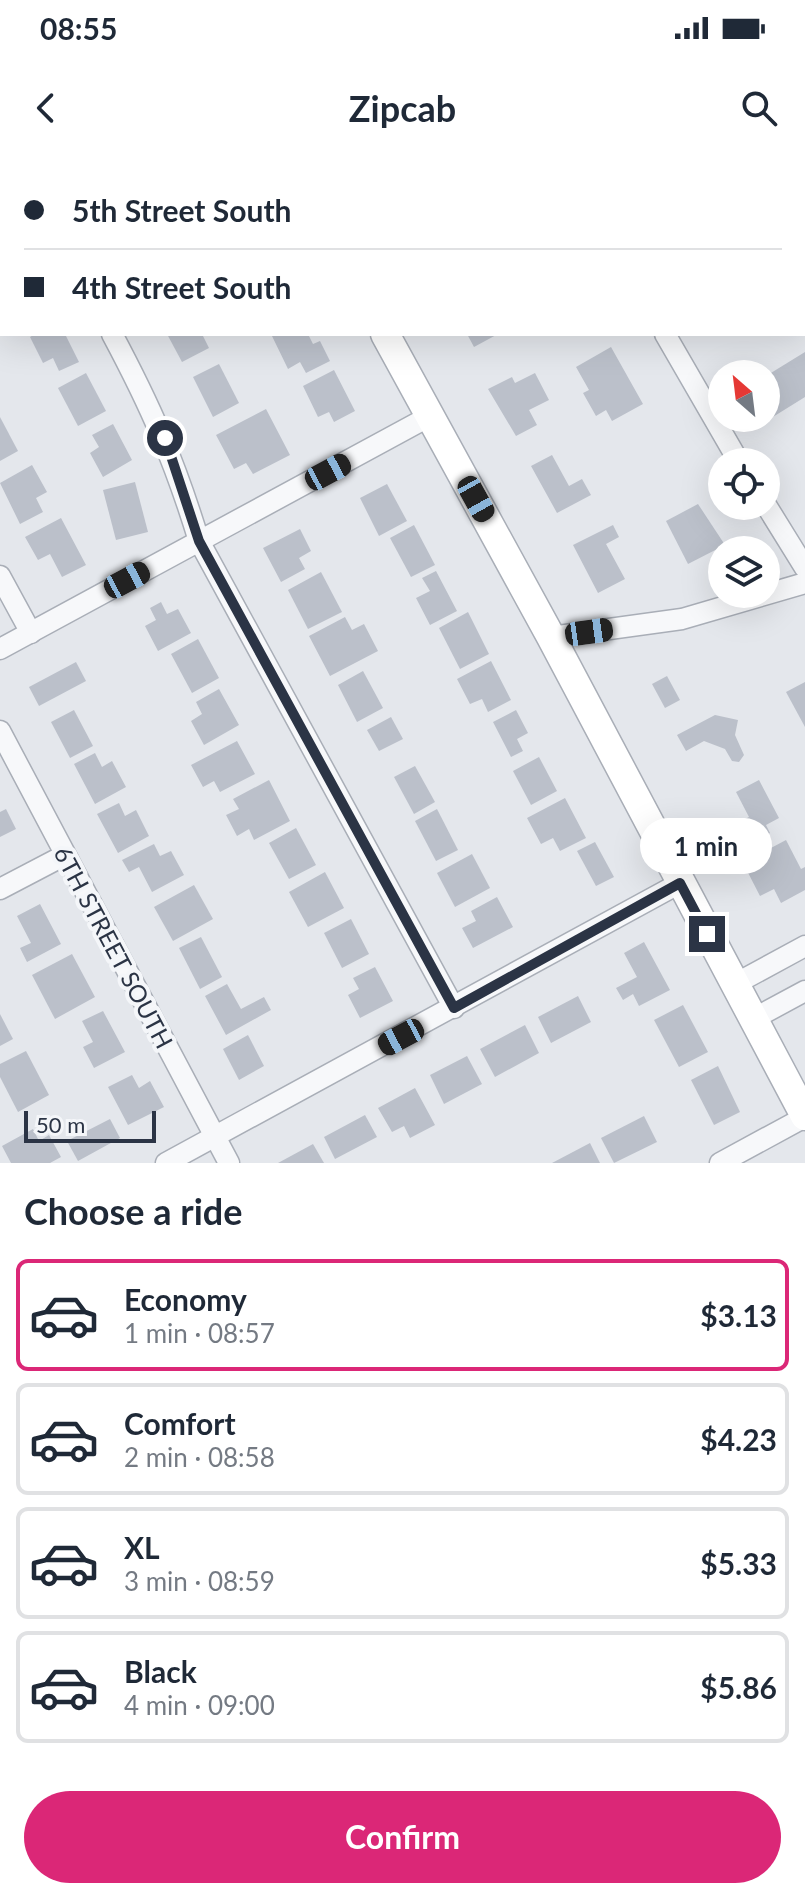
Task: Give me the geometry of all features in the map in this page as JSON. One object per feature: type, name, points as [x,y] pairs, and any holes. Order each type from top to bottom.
[{"type":"street","points":[[113,336],[154,412],[176,464],[199,541],[454,1008]]},
{"type":"street","points":[[386,336],[551,637],[805,1117],[720,1163]]},
{"type":"street","points":[[666,336],[731,448]]},
{"type":"street","points":[[0,649],[430,416]]},
{"type":"street","points":[[775,520],[805,568]]},
{"type":"street","points":[[0,576],[31,633]]},
{"type":"street","points":[[551,637],[682,619],[805,583]]},
{"type":"street","name":"6TH STREET SOUTH","points":[[0,731],[229,1163]]},
{"type":"street","points":[[0,889],[65,855]]},
{"type":"street","points":[[166,1163],[680,883]]},
{"type":"street","points":[[735,984],[805,946]]},
{"type":"street","points":[[753,1019],[805,991]]},
{"type":"building","points":[[66,336],[79,362],[59,371],[53,358],[43,363],[30,337]]},
{"type":"building","points":[[168,336],[203,336],[209,348],[182,362]]},
{"type":"building","points":[[272,336],[309,336],[313,344],[320,341],[330,361],[306,373],[300,362],[288,369]]},
{"type":"building","points":[[468,336],[494,336],[474,347]]},
{"type":"building","points":[[611,347],[643,404],[612,421],[606,410],[596,416],[583,393],[589,390],[576,367]]},
{"type":"building","points":[[805,352],[805,397],[780,413],[780,367]]},
{"type":"building","points":[[219,364],[239,403],[213,417],[193,377]]},
{"type":"building","points":[[334,370],[355,411],[334,422],[329,412],[318,417],[303,386]]},
{"type":"building","points":[[86,373],[106,411],[78,426],[58,388]]},
{"type":"building","points":[[535,373],[549,400],[529,410],[537,425],[516,436],[488,389],[512,377],[515,383]]},
{"type":"building","points":[[266,409],[290,455],[253,474],[246,463],[234,469],[216,435]]},
{"type":"building","points":[[0,417],[18,451],[0,461]]},
{"type":"building","points":[[113,424],[132,460],[103,477],[90,453],[99,447],[92,435]]},
{"type":"building","points":[[552,455],[569,486],[582,479],[591,495],[557,513],[531,466]]},
{"type":"building","points":[[32,465],[47,492],[36,498],[43,512],[20,524],[0,483]]},
{"type":"building","points":[[135,482],[148,532],[116,540],[103,490]]},
{"type":"building","points":[[387,484],[407,521],[379,536],[360,498]]},
{"type":"building","points":[[698,504],[719,536],[708,536],[708,554],[688,564],[666,521]]},
{"type":"building","points":[[61,518],[86,565],[62,577],[50,554],[38,560],[25,537]]},
{"type":"building","points":[[414,525],[435,565],[411,577],[390,538]]},
{"type":"building","points":[[613,525],[619,537],[606,544],[625,579],[598,593],[573,545]]},
{"type":"building","points":[[300,529],[311,551],[299,558],[305,569],[281,582],[263,548]]},
{"type":"building","points":[[436,571],[457,611],[430,625],[416,598],[430,591],[422,578]]},
{"type":"building","points":[[321,572],[342,612],[308,629],[288,590]]},
{"type":"building","points":[[161,602],[167,614],[178,609],[191,633],[158,651],[145,626],[156,620],[150,608]]},
{"type":"building","points":[[468,612],[489,654],[460,669],[439,628]]},
{"type":"building","points":[[345,617],[352,630],[364,624],[378,651],[330,676],[309,636]]},
{"type":"building","points":[[198,639],[219,678],[192,693],[171,654]]},
{"type":"building","points":[[491,661],[511,700],[488,712],[482,699],[470,704],[457,679]]},
{"type":"building","points":[[76,662],[86,681],[39,706],[29,687]]},
{"type":"building","points":[[363,671],[383,708],[357,722],[338,685]]},
{"type":"building","points":[[667,676],[680,700],[665,708],[652,684]]},
{"type":"building","points":[[805,682],[805,727],[786,692]]},
{"type":"building","points":[[219,689],[239,725],[204,745],[191,721],[202,714],[196,702]]},
{"type":"building","points":[[74,710],[93,746],[70,758],[51,722]]},
{"type":"building","points":[[516,710],[528,733],[517,739],[523,751],[511,757],[493,722]]},
{"type":"building","points":[[715,715],[738,720],[735,735],[744,755],[739,762],[732,761],[725,749],[704,741],[686,751],[677,735]]},
{"type":"building","points":[[391,717],[403,739],[379,751],[367,730]]},
{"type":"building","points":[[237,741],[255,774],[220,792],[214,781],[203,787],[191,765]]},
{"type":"building","points":[[95,753],[102,767],[112,761],[126,787],[95,804],[74,764]]},
{"type":"building","points":[[539,757],[557,791],[531,805],[513,771]]},
{"type":"building","points":[[415,766],[435,802],[414,814],[394,777]]},
{"type":"building","points":[[269,780],[290,821],[254,840],[249,829],[237,836],[226,815],[239,809],[233,799]]},
{"type":"building","points":[[759,780],[779,818],[766,825],[770,833],[752,843],[741,821],[749,817],[736,792]]},
{"type":"building","points":[[565,798],[586,838],[560,851],[553,838],[541,844],[527,818]]},
{"type":"building","points":[[119,803],[125,816],[136,810],[149,836],[118,853],[97,814]]},
{"type":"building","points":[[6,809],[16,829],[0,837],[0,812]]},
{"type":"building","points":[[437,809],[458,850],[436,861],[415,821]]},
{"type":"building","points":[[296,828],[316,865],[289,879],[269,843]]},
{"type":"building","points":[[786,840],[801,869],[805,867],[805,890],[781,903],[774,889],[760,896],[743,863]]},
{"type":"building","points":[[595,842],[614,877],[596,886],[577,851]]},
{"type":"building","points":[[154,844],[160,856],[171,851],[184,875],[152,892],[139,867],[129,872],[122,860]]},
{"type":"building","points":[[472,854],[490,888],[455,907],[437,873]]},
{"type":"building","points":[[325,872],[344,908],[308,927],[289,892]]},
{"type":"building","points":[[194,885],[213,919],[173,941],[154,907]]},
{"type":"building","points":[[497,897],[513,927],[473,948],[462,928],[476,921],[471,911]]},
{"type":"building","points":[[40,904],[61,944],[27,962],[20,948],[31,943],[17,916]]},
{"type":"building","points":[[351,919],[369,954],[342,968],[324,933]]},
{"type":"building","points":[[201,937],[222,977],[200,989],[179,948]]},
{"type":"building","points":[[644,942],[670,990],[639,1006],[633,994],[623,1000],[616,988],[637,977],[624,953]]},
{"type":"building","points":[[72,954],[95,997],[55,1019],[32,975]]},
{"type":"building","points":[[375,967],[393,1001],[360,1018],[348,995],[359,989],[353,978]]},
{"type":"building","points":[[227,984],[241,1009],[264,997],[271,1010],[226,1035],[205,996]]},
{"type":"building","points":[[578,996],[591,1022],[551,1043],[538,1017]]},
{"type":"building","points":[[683,1005],[708,1052],[679,1067],[654,1020]]},
{"type":"building","points":[[103,1011],[125,1052],[94,1068],[83,1047],[93,1042],[82,1021]]},
{"type":"building","points":[[0,1014],[13,1039],[0,1046]]},
{"type":"building","points":[[525,1025],[539,1053],[495,1077],[480,1049]]},
{"type":"building","points":[[248,1035],[264,1066],[239,1080],[223,1049]]},
{"type":"building","points":[[26,1051],[49,1095],[18,1112],[0,1077],[0,1064]]},
{"type":"building","points":[[467,1056],[482,1084],[444,1104],[430,1075]]},
{"type":"building","points":[[718,1066],[740,1112],[714,1125],[691,1080]]},
{"type":"building","points":[[132,1075],[139,1088],[150,1081],[164,1107],[128,1125],[108,1087]]},
{"type":"building","points":[[415,1088],[435,1125],[410,1138],[404,1126],[392,1132],[378,1108]]},
{"type":"building","points":[[365,1115],[377,1137],[335,1159],[324,1137]]},
{"type":"building","points":[[644,1116],[657,1142],[614,1163],[601,1138]]},
{"type":"building","points":[[110,1119],[120,1138],[78,1161],[67,1141]]},
{"type":"building","points":[[33,1129],[39,1141],[49,1135],[61,1157],[50,1163],[11,1163],[2,1146]]},
{"type":"building","points":[[590,1143],[600,1163],[552,1163]]},
{"type":"building","points":[[313,1144],[324,1163],[278,1163]]},
{"type":"route","points":[[165,438],[199,541],[454,1008],[680,883],[707,934]]}]
